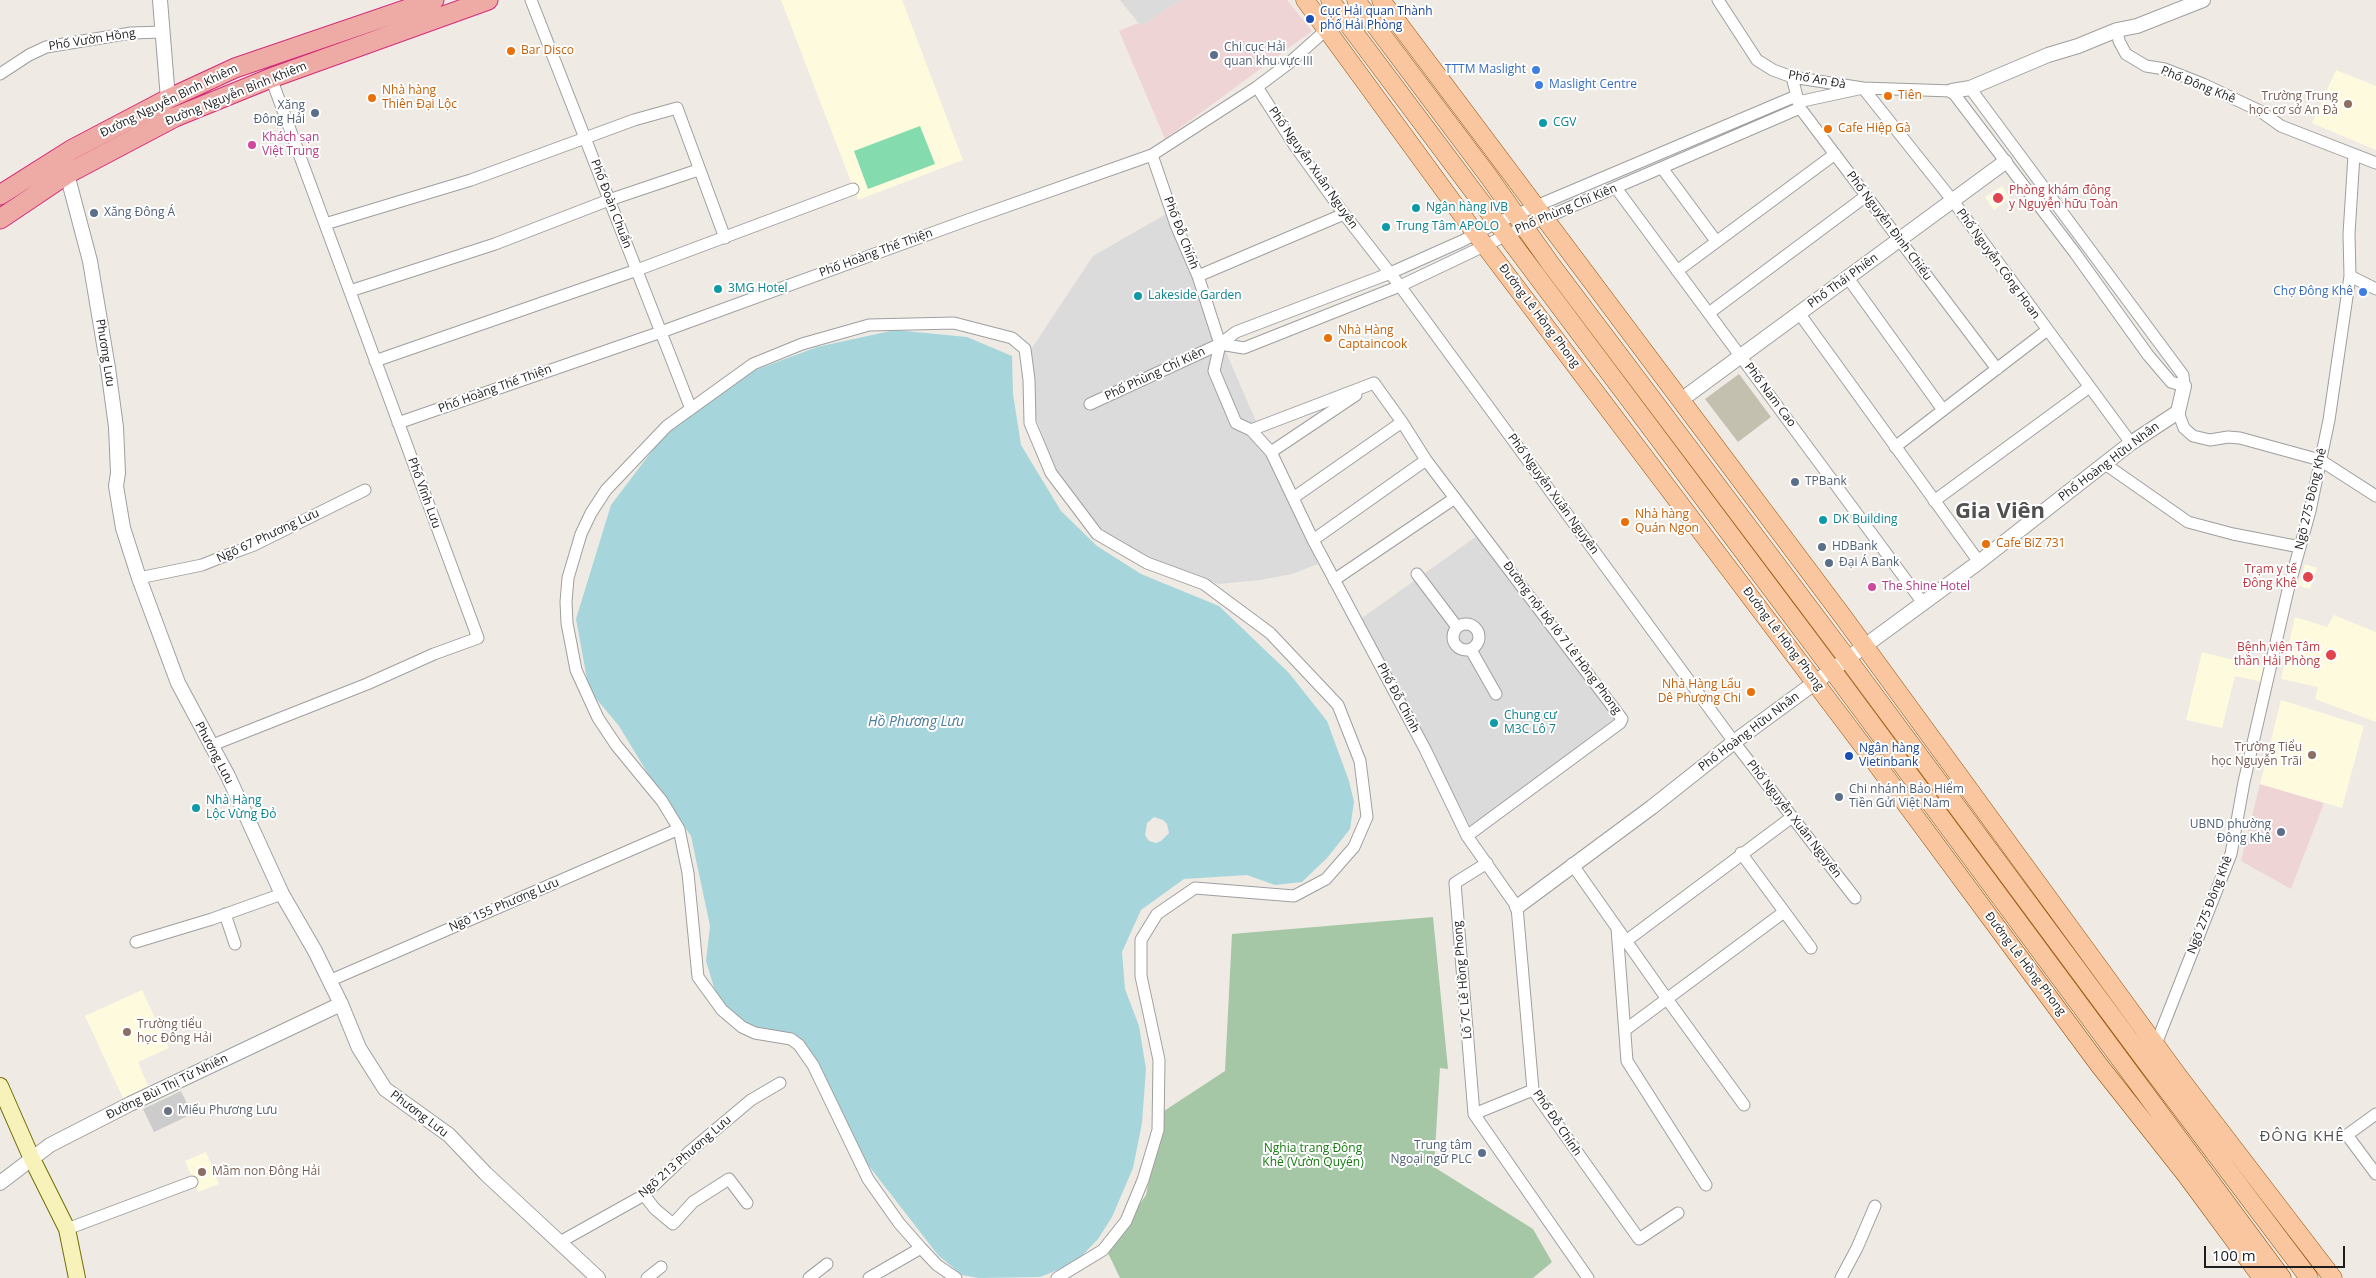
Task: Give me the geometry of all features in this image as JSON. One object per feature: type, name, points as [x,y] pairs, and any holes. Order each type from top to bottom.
[{"type":"highway","name":"Đường Nguyễn Bình Khiêm","points":[[1,192],[71,150],[168,99],[235,68],[434,0]]},
{"type":"highway","name":"Đường Nguyễn Bỉnh Khiêm","points":[[0,219],[68,174],[175,117],[271,78],[488,0]]},
{"type":"main road","name":"Đường Lê Hồng Phong","points":[[1305,0],[1481,239],[2099,1065],[2186,1175],[2262,1278]]},
{"type":"main road","name":"Đường Lê Hồng Phong","points":[[1330,0],[1832,670],[2282,1278]]},
{"type":"main road","points":[[1356,0],[2140,1054],[2309,1278]]},
{"type":"main road","points":[[1381,0],[1864,645],[1932,742],[2332,1278]]},
{"type":"main road","points":[[0,1086],[32,1159],[67,1229],[77,1278]]},
{"type":"street","points":[[160,0],[168,99]]},
{"type":"street","name":"Phố Đoàn Chuẩn","points":[[531,0],[691,408]]},
{"type":"street","name":"Phố An Đà","points":[[1718,0],[1757,60],[1773,70],[1792,77],[1863,88],[1952,91]]},
{"type":"street","points":[[2184,386],[2171,382],[2148,355],[2076,253],[1952,91],[1970,88],[2048,55],[2078,46],[2117,30],[2137,26],[2204,0]]},
{"type":"street","name":"Phố Hoàng Thế Thiện","points":[[398,423],[661,332],[1152,155],[1257,87],[1289,63],[1326,30]]},
{"type":"street","name":"Phố Đông Khê","points":[[2117,30],[2119,41],[2126,54],[2146,66],[2165,69],[2203,84],[2260,111],[2281,126],[2376,164]]},
{"type":"street","name":"Phố Vườn Hồng","points":[[0,74],[29,55],[46,47],[130,33],[162,32]]},
{"type":"street","name":"Phố Nguyễn Đình Chiểu","points":[[1792,77],[1798,102],[1866,196],[1997,369]]},
{"type":"street","name":"Phố Vĩnh Lưu","points":[[210,746],[367,684],[434,654],[478,638],[271,78]]},
{"type":"street","name":"Phố Nguyễn Xuân Nguyên","points":[[1257,87],[1295,146],[1388,274],[1400,286],[1734,742],[1855,898]]},
{"type":"street","points":[[1798,102],[1863,88]]},
{"type":"street","name":"Phố Nguyễn Công Hoan","points":[[1863,88],[1952,201],[2088,388],[2131,443]]},
{"type":"street","points":[[1970,88],[2183,375],[2184,386],[2178,412],[2184,428],[2193,436],[2210,440],[2228,437],[2240,438],[2320,460],[2376,496]]},
{"type":"street","name":"Phố Phùng Chí Kiên","points":[[1220,344],[1244,348],[1400,286],[1481,239],[1645,160],[1798,102]]},
{"type":"street","name":"Phố Phùng Chí Kiên","points":[[1090,404],[1220,344],[1236,332],[1481,239],[1539,212],[1616,188],[1798,102]]},
{"type":"street","points":[[325,224],[471,180],[585,137],[677,108],[698,170],[725,238]]},
{"type":"street","points":[[1677,271],[1835,154]]},
{"type":"street","name":"Phố Đỗ Chính","points":[[1152,155],[1176,225],[1198,276],[1220,344],[1214,371],[1236,423],[1251,430],[1271,452],[1313,540],[1425,749],[1467,836],[1517,907],[1533,1090],[1639,1239],[1678,1213]]},
{"type":"street","name":"Ngõ 275 Đông Khê","points":[[2156,1044],[2231,854],[2244,782],[2329,420],[2350,276],[2349,234],[2354,155]]},
{"type":"street","points":[[1645,160],[1657,170],[1716,241]]},
{"type":"street","name":"Phố Thái Phiên","points":[[1681,400],[2005,162]]},
{"type":"street","points":[[350,292],[495,244],[609,200],[698,170]]},
{"type":"street","name":"Phương Lưu","points":[[68,174],[90,261],[108,368],[116,427],[118,473],[116,486],[123,528],[139,578],[178,683],[210,746],[228,776],[282,894],[300,922],[341,1004],[359,1048],[385,1089],[449,1135],[486,1174],[598,1278]]},
{"type":"street","name":"Phố Nam Cao","points":[[1616,188],[1923,603]]},
{"type":"street","points":[[375,361],[637,270],[853,189]]},
{"type":"street","points":[[1709,313],[1866,196]]},
{"type":"street","points":[[1198,276],[1344,214]]},
{"type":"street","points":[[2350,276],[2376,289]]},
{"type":"street","points":[[1848,278],[1943,410]]},
{"type":"street","points":[[1799,314],[1979,562]]},
{"type":"street","points":[[956,1278],[937,1264],[921,1248],[899,1223],[868,1179],[813,1065],[799,1045],[791,1039],[755,1033],[742,1027],[722,1010],[698,977],[688,874],[678,829],[662,801],[616,745],[598,718],[576,670],[570,646],[566,602],[568,578],[573,558],[580,534],[590,513],[606,490],[660,433],[691,408],[753,364],[802,344],[870,324],[954,324],[1012,338],[1025,349],[1029,380],[1030,423],[1051,473],[1097,534],[1147,563],[1204,584],[1270,633],[1338,705],[1360,760],[1367,817],[1354,847],[1326,879],[1294,896],[1195,888],[1156,914],[1141,940],[1141,976],[1159,1060],[1158,1130],[1143,1180],[1126,1222],[1102,1250],[1058,1278]]},
{"type":"street","points":[[1895,447],[2046,331]]},
{"type":"street","points":[[1251,430],[1374,383]]},
{"type":"street","points":[[1271,452],[1374,383]]},
{"type":"street","name":"Đường nội bộ lô 7 Lê Hồng Phong","points":[[1374,383],[1426,460],[1622,719],[1620,723],[1467,836]]},
{"type":"street","points":[[1934,501],[2088,388]]},
{"type":"street","name":"Phố Hoàng Hữu Nhân","points":[[1517,907],[1572,864],[1652,807],[1734,742],[1979,562],[2131,443],[2178,412]]},
{"type":"street","points":[[1293,498],[1402,422]]},
{"type":"street","points":[[1313,540],[1426,460]]},
{"type":"street","points":[[2105,464],[2188,522],[2233,534],[2300,547]]},
{"type":"street","name":"Ngõ 67 Phương Lưu","points":[[139,578],[202,565],[238,551],[365,490]]},
{"type":"street","points":[[1334,580],[1455,498]]},
{"type":"street","points":[[1417,574],[1457,627]]},
{"type":"street","points":[[1465,623],[1477,628],[1479,640],[1470,650],[1462,649],[1455,644],[1453,635],[1457,627],[1465,623]]},
{"type":"street","points":[[1470,650],[1496,694]]},
{"type":"street","points":[[1626,941],[1741,853],[1792,817]]},
{"type":"street","name":"Ngõ 155 Phương Lưu","points":[[329,980],[678,829]]},
{"type":"street","points":[[1741,853],[1811,948]]},
{"type":"street","name":"Lô 7C Lê Hồng Phong","points":[[1474,1114],[1456,883],[1487,863]]},
{"type":"street","points":[[1572,864],[1666,999],[1744,1105]]},
{"type":"street","points":[[136,942],[282,894]]},
{"type":"street","points":[[1625,1030],[1784,912]]},
{"type":"street","points":[[225,914],[235,944]]},
{"type":"street","points":[[1616,928],[1627,1061],[1706,1185]]},
{"type":"street","name":"Đường Bùi Thị Từ Nhiên","points":[[0,1183],[50,1144],[341,1004]]},
{"type":"street","points":[[2140,1054],[2156,1044]]},
{"type":"street","name":"Ngõ 213 Phương Lưu","points":[[560,1242],[644,1195],[689,1152],[751,1100],[780,1083]]},
{"type":"street","points":[[1533,1090],[1474,1114],[1588,1278]]},
{"type":"street","points":[[2376,1114],[2347,1135],[2376,1174]]},
{"type":"street","points":[[644,1195],[655,1209],[673,1224],[693,1202],[729,1179],[748,1203]]},
{"type":"street","points":[[67,1229],[192,1182]]},
{"type":"street","points":[[1841,1278],[1857,1248],[1875,1206]]},
{"type":"street","points":[[869,1278],[921,1248]]},
{"type":"street","points":[[809,1278],[827,1264]]},
{"type":"street","points":[[647,1278],[661,1267]]},
{"type":"shaded area","points":[[781,0],[902,0],[963,160],[858,200]]},
{"type":"shaded area","points":[[1120,0],[1181,0],[1141,26]]},
{"type":"shaded area","points":[[1181,0],[1287,0],[1312,31],[1165,139],[1119,31],[1138,23],[1141,26]]},
{"type":"shaded area","name":"Trường Trung học cơ sở An Đà","points":[[2336,70],[2376,86],[2376,150],[2312,123]]},
{"type":"shaded area","name":"Phòng khám đông y Nguyễn hữu Toàn","points":[[2002,186],[2010,198],[1994,210],[1985,197]]},
{"type":"shaded area","points":[[1166,214],[1318,564],[1292,574],[1260,580],[1218,584],[1149,559],[1099,528],[1056,470],[1036,418],[1030,351],[1093,256]]},
{"type":"shaded area","points":[[1739,374],[1771,417],[1738,442],[1705,399]]},
{"type":"shaded area","points":[[1477,536],[1614,719],[1471,828],[1362,618]]},
{"type":"shaded area","name":"Trạm y tế Đông Khê","points":[[2305,564],[2317,568],[2310,589],[2298,586]]},
{"type":"shaded area","name":"Bệnh viện Tâm thần Hải Phòng","points":[[2334,615],[2376,632],[2376,722],[2315,699],[2318,687],[2281,679],[2295,617],[2327,627]]},
{"type":"shaded area","points":[[2202,652],[2270,669],[2267,683],[2235,676],[2222,728],[2186,720]]},
{"type":"shaded area","name":"Trường Tiểu học Nguyễn Trãi","points":[[2281,700],[2364,726],[2342,808],[2260,784]]},
{"type":"shaded area","name":"UBND phường Đông Khê","points":[[2260,784],[2324,803],[2291,889],[2241,861]]},
{"type":"shaded area","name":"Trường tiểu học Đông Hải","points":[[142,990],[169,1048],[138,1062],[148,1086],[123,1098],[85,1016]]},
{"type":"shaded area","name":"Miếu Phương Lưu","points":[[181,1091],[192,1114],[154,1132],[143,1109]]},
{"type":"shaded area","name":"Mầm non Đông Hải","points":[[206,1152],[219,1184],[198,1192],[185,1161]]},
{"type":"green space","points":[[920,126],[935,164],[868,189],[854,151]]},
{"type":"green space","name":"Nghia trang Đông Khê (Vườn Quyến)","points":[[1433,917],[1448,1069],[1440,1068],[1434,1167],[1533,1229],[1552,1262],[1533,1278],[1120,1278],[1107,1251],[1146,1195],[1164,1111],[1225,1071],[1232,934]]},
{"type":"water","name":"Hồ Phương Lưu","points":[[895,330],[967,337],[1012,356],[1013,394],[1021,445],[1061,511],[1097,546],[1141,574],[1219,606],[1289,673],[1327,721],[1349,781],[1354,802],[1350,829],[1327,858],[1302,882],[1275,885],[1247,875],[1184,879],[1141,910],[1122,952],[1125,989],[1139,1026],[1146,1069],[1142,1123],[1133,1168],[1112,1217],[1098,1239],[1075,1263],[1040,1277],[979,1278],[962,1275],[938,1255],[858,1152],[801,1040],[748,1025],[727,1010],[715,991],[706,961],[710,926],[691,836],[653,782],[619,726],[589,690],[576,619],[611,505],[667,431],[753,371],[817,347]],"holes":[[[1154,817],[1163,820],[1167,824],[1169,833],[1161,841],[1156,843],[1149,841],[1145,835],[1147,823]]]},
{"type":"place","name":"Cục Hải quan Thành phố Hải Phòng","points":[[1310,19]]},
{"type":"place","name":"Bar Disco","points":[[511,51]]},
{"type":"place","name":"Chi cục Hải quan khu vực III","points":[[1214,55]]},
{"type":"place","name":"TTTM Maslight","points":[[1536,70]]},
{"type":"place","name":"Maslight Centre","points":[[1539,85]]},
{"type":"place","name":"Tiên","points":[[1888,96]]},
{"type":"place","name":"Nhà hàng Thiên Đại Lộc","points":[[372,98]]},
{"type":"place","name":"Trường Trung học cơ sở An Đà","points":[[2348,104]]},
{"type":"place","name":"Xăng Đông Hải","points":[[315,113]]},
{"type":"place","name":"CGV","points":[[1543,123]]},
{"type":"place","name":"Cafe Hiệp Gà","points":[[1828,129]]},
{"type":"place","name":"Khách sạn Việt Trung","points":[[252,145]]},
{"type":"place","name":"Phòng khám đông y Nguyễn hữu Toàn","points":[[1998,198]]},
{"type":"place","name":"Ngân hàng IVB","points":[[1416,208]]},
{"type":"place","name":"Xăng Đông Á","points":[[94,213]]},
{"type":"place","name":"Trung Tâm APOLO","points":[[1386,227]]},
{"type":"place","name":"3MG Hotel","points":[[718,289]]},
{"type":"place","name":"Chợ Đông Khê","points":[[2363,292]]},
{"type":"place","name":"Lakeside Garden","points":[[1138,296]]},
{"type":"place","name":"Nhà Hàng Captaincook","points":[[1328,338]]},
{"type":"place","name":"TPBank","points":[[1795,482]]},
{"type":"place","name":"DK Building","points":[[1823,520]]},
{"type":"place","name":"Nhà hàng Quán Ngon","points":[[1625,522]]},
{"type":"place","name":"Cafe BiZ 731","points":[[1986,544]]},
{"type":"place","name":"HDBank","points":[[1822,547]]},
{"type":"place","name":"Đại Á Bank","points":[[1829,563]]},
{"type":"place","name":"Trạm y tế Đông Khê","points":[[2308,577]]},
{"type":"place","name":"The Shine Hotel","points":[[1872,587]]},
{"type":"place","name":"Bệnh viện Tâm thần Hải Phòng","points":[[2331,655]]},
{"type":"place","name":"Nhà Hàng Lẩu Dê Phượng Chi","points":[[1751,692]]},
{"type":"place","name":"Chung cư M3C Lô 7","points":[[1494,723]]},
{"type":"place","name":"Trường Tiểu học Nguyễn Trãi","points":[[2312,755]]},
{"type":"place","name":"Ngân hàng Vietinbank","points":[[1849,756]]},
{"type":"place","name":"Chi nhánh Bảo Hiểm Tiền Gửi Việt Nam","points":[[1839,797]]},
{"type":"place","name":"Nhà Hàng Lộc Vừng Đỏ","points":[[196,808]]},
{"type":"place","name":"UBND phường Đông Khê","points":[[2281,832]]},
{"type":"place","name":"Trường tiểu học Đông Hải","points":[[127,1032]]},
{"type":"place","name":"Miếu Phương Lưu","points":[[168,1111]]},
{"type":"place","name":"Trung tâm Ngoại ngữ PLC","points":[[1482,1153]]},
{"type":"place","name":"Mầm non Đông Hải","points":[[202,1172]]},
{"type":"district","name":"Gia Viên","points":[[2000,512]]},
{"type":"district","name":"ĐÔNG KHÊ","points":[[2302,1137]]}]
